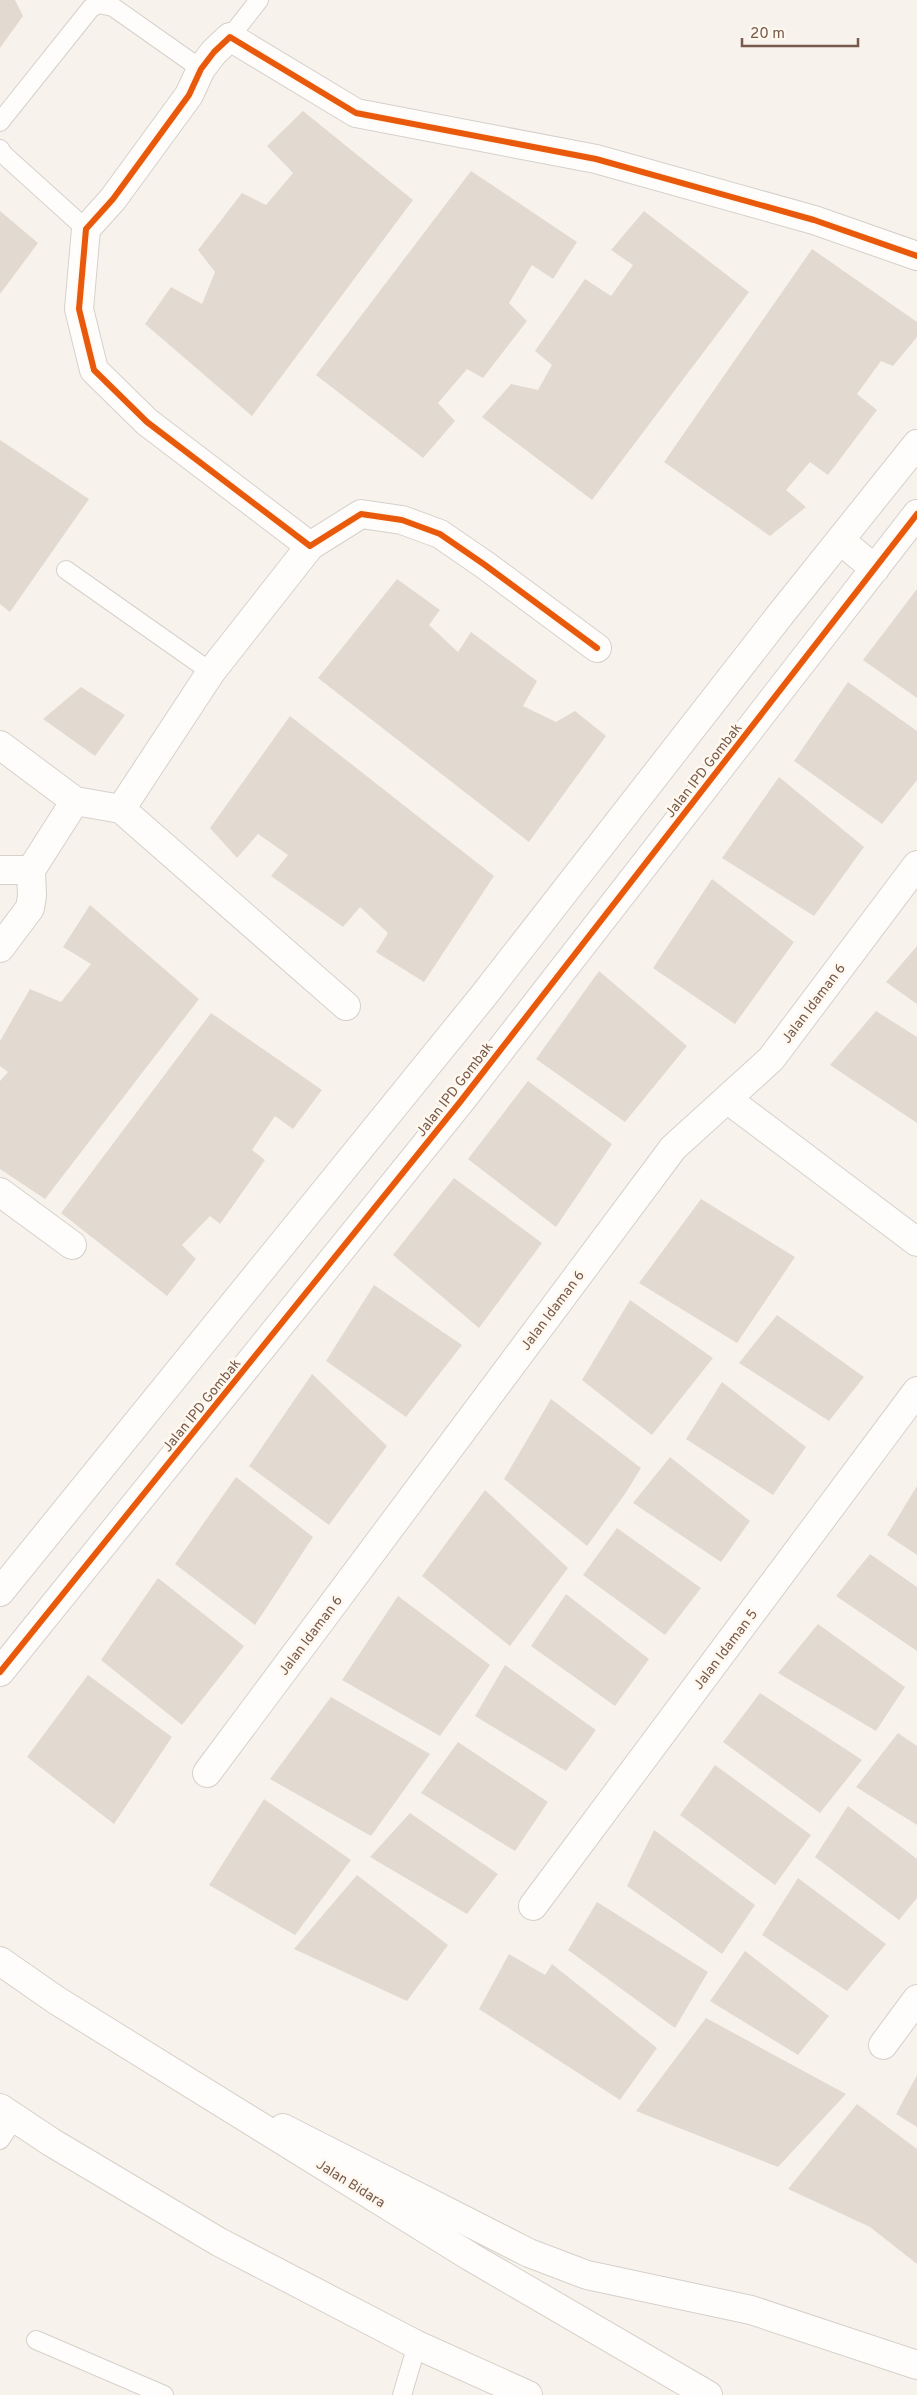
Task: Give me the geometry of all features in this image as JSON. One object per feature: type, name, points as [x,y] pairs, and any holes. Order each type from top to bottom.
[{"type":"street","points":[[310,546],[147,422],[94,370],[80,309],[86,229],[113,199],[189,95],[201,68],[230,37],[356,113],[596,159],[814,220],[917,256]]},
{"type":"street","points":[[0,1592],[484,995],[917,444]]},
{"type":"street","points":[[121,808],[211,672],[310,546],[361,514],[402,520],[440,534],[597,648]]},
{"type":"street","name":"Jalan IPD Gombak","points":[[0,1672],[454,1110],[917,514]]},
{"type":"street","points":[[840,540],[875,569]]},
{"type":"street","points":[[0,745],[75,801],[121,808],[346,1006]]},
{"type":"street","points":[[0,948],[30,908],[32,896],[31,870],[75,801]]},
{"type":"street","name":"Jalan Idaman 6","points":[[207,1773],[673,1148],[771,1060],[917,865]]},
{"type":"street","points":[[0,870],[31,870]]},
{"type":"street","points":[[727,1099],[917,1242]]},
{"type":"street","points":[[0,1192],[72,1245]]},
{"type":"street","name":"Jalan Idaman 5","points":[[533,1906],[917,1392]]},
{"type":"street","name":"Jalan Bidara","points":[[0,1961],[56,2000],[471,2257],[708,2395]]},
{"type":"street","points":[[883,2045],[917,1999]]},
{"type":"street","points":[[177,2074],[529,2253],[587,2274],[751,2310],[917,2365]]},
{"type":"street","points":[[5,2122],[51,2142],[219,2242],[417,2345],[528,2395]]},
{"type":"lane","points":[[230,37],[258,0]]},
{"type":"lane","points":[[0,122],[90,8],[99,4],[113,7],[201,68]]},
{"type":"lane","points":[[0,149],[3,154],[86,229]]},
{"type":"lane","points":[[66,570],[211,672]]},
{"type":"lane","points":[[36,2340],[164,2395]]},
{"type":"lane","points":[[402,2395],[417,2345]]},
{"type":"building","points":[[0,0],[15,0],[23,16],[0,48]]},
{"type":"building","points":[[303,111],[413,200],[252,416],[145,324],[171,287],[202,304],[215,272],[198,250],[242,193],[266,205],[293,173],[267,146]]},
{"type":"building","points":[[471,171],[577,242],[553,279],[532,265],[509,303],[527,321],[483,378],[467,369],[438,403],[455,421],[423,458],[316,375]]},
{"type":"building","points":[[0,211],[38,243],[0,294]]},
{"type":"building","points":[[644,211],[749,292],[592,500],[482,417],[511,384],[538,390],[552,365],[535,351],[585,279],[611,296],[633,265],[611,250]]},
{"type":"building","points":[[812,249],[917,322],[917,337],[893,366],[881,361],[857,394],[877,410],[828,475],[810,462],[786,490],[806,507],[770,536],[664,462]]},
{"type":"building","points":[[0,440],[89,499],[10,612],[0,604]]},
{"type":"building","points":[[397,579],[440,610],[429,625],[458,652],[471,632],[537,681],[523,706],[556,722],[575,711],[606,736],[529,842],[318,678]]},
{"type":"building","points":[[917,589],[917,698],[863,660]]},
{"type":"building","points":[[848,682],[917,731],[917,780],[882,824],[794,761]]},
{"type":"building","points":[[81,687],[125,715],[95,756],[43,719]]},
{"type":"building","points":[[290,716],[494,876],[424,982],[376,952],[388,933],[360,907],[343,927],[271,876],[288,855],[258,834],[237,858],[210,828]]},
{"type":"building","points":[[779,777],[864,847],[814,916],[722,858]]},
{"type":"building","points":[[712,879],[794,942],[735,1024],[653,968]]},
{"type":"building","points":[[90,905],[199,999],[45,1199],[0,1169],[0,1081],[8,1072],[0,1066],[0,1041],[30,989],[61,1002],[91,964],[63,947]]},
{"type":"building","points":[[917,946],[917,1004],[886,982]]},
{"type":"building","points":[[599,971],[687,1046],[625,1122],[536,1059]]},
{"type":"building","points":[[876,1011],[917,1037],[917,1123],[830,1065]]},
{"type":"building","points":[[211,1013],[322,1090],[293,1129],[275,1116],[252,1150],[265,1160],[220,1224],[210,1216],[182,1245],[196,1259],[167,1296],[61,1213]]},
{"type":"building","points":[[528,1081],[612,1144],[556,1227],[468,1159]]},
{"type":"building","points":[[454,1178],[542,1243],[479,1328],[393,1255]]},
{"type":"building","points":[[701,1199],[795,1257],[737,1343],[639,1283]]},
{"type":"building","points":[[374,1285],[462,1345],[406,1417],[326,1361]]},
{"type":"building","points":[[630,1300],[713,1358],[652,1435],[582,1380]]},
{"type":"building","points":[[777,1315],[864,1377],[829,1421],[739,1363]]},
{"type":"building","points":[[312,1374],[387,1446],[329,1525],[249,1466]]},
{"type":"building","points":[[722,1382],[806,1447],[773,1495],[686,1439]]},
{"type":"building","points":[[551,1399],[641,1468],[625,1494],[587,1546],[504,1479]]},
{"type":"building","points":[[670,1457],[750,1521],[721,1562],[633,1503]]},
{"type":"building","points":[[236,1477],[313,1537],[255,1625],[175,1564]]},
{"type":"building","points":[[917,1486],[917,1555],[887,1535]]},
{"type":"building","points":[[485,1490],[568,1568],[510,1646],[422,1576]]},
{"type":"building","points":[[617,1528],[701,1588],[665,1635],[583,1575]]},
{"type":"building","points":[[870,1554],[917,1587],[917,1651],[836,1596]]},
{"type":"building","points":[[158,1578],[244,1646],[182,1725],[101,1660]]},
{"type":"building","points":[[566,1594],[649,1659],[615,1706],[531,1646]]},
{"type":"building","points":[[398,1596],[490,1665],[440,1736],[342,1680]]},
{"type":"building","points":[[818,1624],[905,1687],[876,1731],[778,1673]]},
{"type":"building","points":[[505,1665],[596,1730],[566,1771],[475,1716]]},
{"type":"building","points":[[88,1675],[172,1737],[114,1824],[27,1757]]},
{"type":"building","points":[[760,1693],[862,1760],[820,1813],[723,1742]]},
{"type":"building","points":[[331,1697],[430,1754],[371,1836],[270,1779]]},
{"type":"building","points":[[898,1733],[917,1746],[917,1825],[856,1787]]},
{"type":"building","points":[[458,1742],[548,1802],[515,1851],[421,1793]]},
{"type":"building","points":[[715,1765],[811,1835],[775,1885],[680,1815]]},
{"type":"building","points":[[264,1799],[351,1860],[295,1935],[209,1885]]},
{"type":"building","points":[[848,1806],[917,1859],[917,1898],[899,1920],[815,1857]]},
{"type":"building","points":[[410,1813],[498,1874],[467,1914],[370,1857]]},
{"type":"building","points":[[654,1830],[755,1905],[722,1954],[627,1886]]},
{"type":"building","points":[[357,1875],[448,1945],[407,2001],[294,1949]]},
{"type":"building","points":[[798,1878],[886,1944],[847,1991],[762,1935]]},
{"type":"building","points":[[597,1902],[708,1972],[675,2028],[568,1950]]},
{"type":"building","points":[[745,1951],[829,2016],[798,2055],[710,2001]]},
{"type":"building","points":[[509,1954],[545,1975],[552,1964],[657,2048],[620,2100],[479,2009]]},
{"type":"building","points":[[706,2018],[846,2094],[778,2167],[636,2111]]},
{"type":"building","points":[[917,2075],[917,2127],[896,2114]]},
{"type":"building","points":[[857,2104],[917,2149],[917,2264],[870,2227],[788,2189]]},
{"type":"cycle path","points":[[597,648],[440,534],[402,520],[361,514],[310,546],[147,422],[94,370],[79,309],[86,229],[113,199],[189,95],[201,69],[214,52],[230,37],[356,113],[596,159],[814,220],[917,256]]},
{"type":"cycle path","points":[[0,1672],[460,1102],[917,514]]}]
